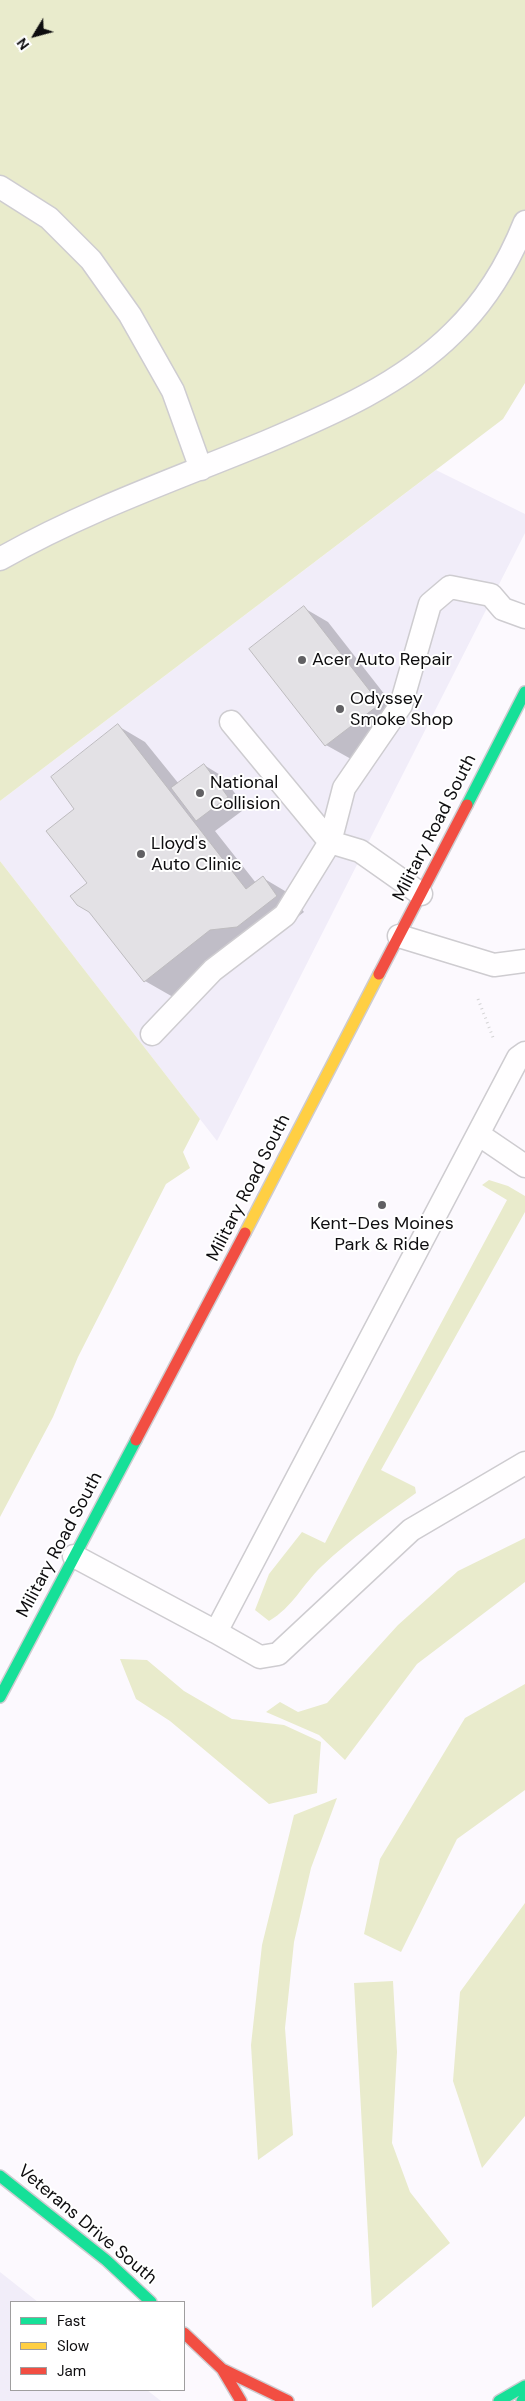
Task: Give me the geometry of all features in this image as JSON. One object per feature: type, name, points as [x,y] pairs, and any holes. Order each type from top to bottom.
[{"type":"main road","name":"Military Road South","points":[[0,1697],[215,1292],[525,692]]},
{"type":"main road","name":"Veterans Drive South","points":[[0,2176],[106,2260],[150,2301]]},
{"type":"main road","points":[[185,2334],[222,2369],[241,2401]]},
{"type":"main road","points":[[222,2369],[288,2401]]},
{"type":"main road","points":[[499,2401],[525,2386]]},
{"type":"main road","points":[[522,2401],[525,2397]]},
{"type":"lane","points":[[0,187],[49,218],[91,260],[130,315],[173,391],[201,469]]},
{"type":"lane","points":[[0,559],[84,516],[326,416],[392,380],[453,333],[477,306],[500,272],[525,222]]},
{"type":"lane","points":[[152,1034],[213,970],[286,915],[330,842],[344,788],[401,704],[430,604],[450,587],[491,595],[503,608],[525,617]]},
{"type":"lane","points":[[231,722],[330,842],[360,851],[421,894]]},
{"type":"lane","points":[[398,936],[494,965],[525,961]]},
{"type":"lane","points":[[216,1632],[518,1058],[525,1053]]},
{"type":"lane","points":[[478,1134],[525,1166]]},
{"type":"lane","points":[[74,1556],[260,1656],[278,1654],[411,1530],[525,1463]]},
{"type":"path","points":[[478,999],[494,1040]]},
{"type":"shaded area","points":[[436,470],[525,514],[525,533],[217,1141],[0,861],[0,801]]},
{"type":"shaded area","points":[[0,2272],[37,2301],[10,2301],[10,2391],[148,2391],[161,2401],[0,2401]]},
{"type":"green space","points":[[0,0],[525,0],[525,383],[503,419],[0,801]]},
{"type":"green space","points":[[0,861],[200,1119],[183,1152],[190,1168],[166,1184],[78,1357],[53,1417],[0,1517]]},
{"type":"green space","points":[[489,1180],[508,1186],[525,1196],[525,1212],[381,1470],[415,1487],[416,1493],[344,1546],[315,1573],[285,1609],[269,1621],[255,1610],[269,1574],[302,1532],[325,1543],[507,1200],[482,1185]]},
{"type":"green space","points":[[525,1538],[525,1582],[417,1664],[345,1760],[319,1735],[266,1712],[280,1702],[298,1712],[327,1703],[398,1625],[458,1571]]},
{"type":"green space","points":[[120,1659],[147,1660],[184,1691],[232,1719],[284,1725],[321,1742],[317,1793],[269,1804],[170,1721],[136,1699]]},
{"type":"green space","points":[[525,1684],[525,1790],[457,1839],[401,1952],[364,1934],[380,1859],[465,1718]]},
{"type":"green space","points":[[337,1798],[311,1868],[294,1942],[285,2028],[293,2135],[258,2160],[251,2045],[262,1945],[294,1815]]},
{"type":"green space","points":[[525,1903],[525,2116],[482,2168],[453,2081],[460,1992]]},
{"type":"green space","points":[[393,1981],[397,2052],[392,2143],[410,2192],[450,2243],[372,2308],[354,1983]]},
{"type":"building","points":[[304,606],[380,704],[325,746],[249,649]]},
{"type":"building","name":"Lloyd's Auto Clinic","points":[[118,724],[246,889],[263,876],[277,896],[237,927],[210,930],[144,982],[89,912],[77,905],[70,896],[87,883],[46,831],[74,809],[51,777]]},
{"type":"building","name":"National Collision","points":[[204,764],[228,797],[196,821],[171,788]]},
{"type":"traffic: fast","points":[[467,805],[525,692]]},
{"type":"traffic: fast","points":[[0,1697],[136,1440]]},
{"type":"traffic: fast","points":[[0,2176],[106,2260],[150,2301]]},
{"type":"traffic: fast","points":[[499,2401],[525,2386]]},
{"type":"traffic: fast","points":[[522,2401],[525,2397]]},
{"type":"traffic: slow","points":[[245,1233],[379,974]]},
{"type":"traffic: jam","points":[[379,974],[467,805]]},
{"type":"traffic: jam","points":[[136,1440],[245,1233]]},
{"type":"traffic: jam","points":[[185,2334],[222,2369],[241,2401]]},
{"type":"traffic: jam","points":[[222,2369],[288,2401]]},
{"type":"place","name":"Acer Auto Repair","points":[[302,660]]},
{"type":"place","name":"Odyssey Smoke Shop","points":[[340,709]]},
{"type":"place","name":"National Collision","points":[[200,793]]},
{"type":"place","name":"Lloyd's Auto Clinic","points":[[141,854]]},
{"type":"place","name":"Kent-Des Moines Park & Ride","points":[[382,1205]]}]
